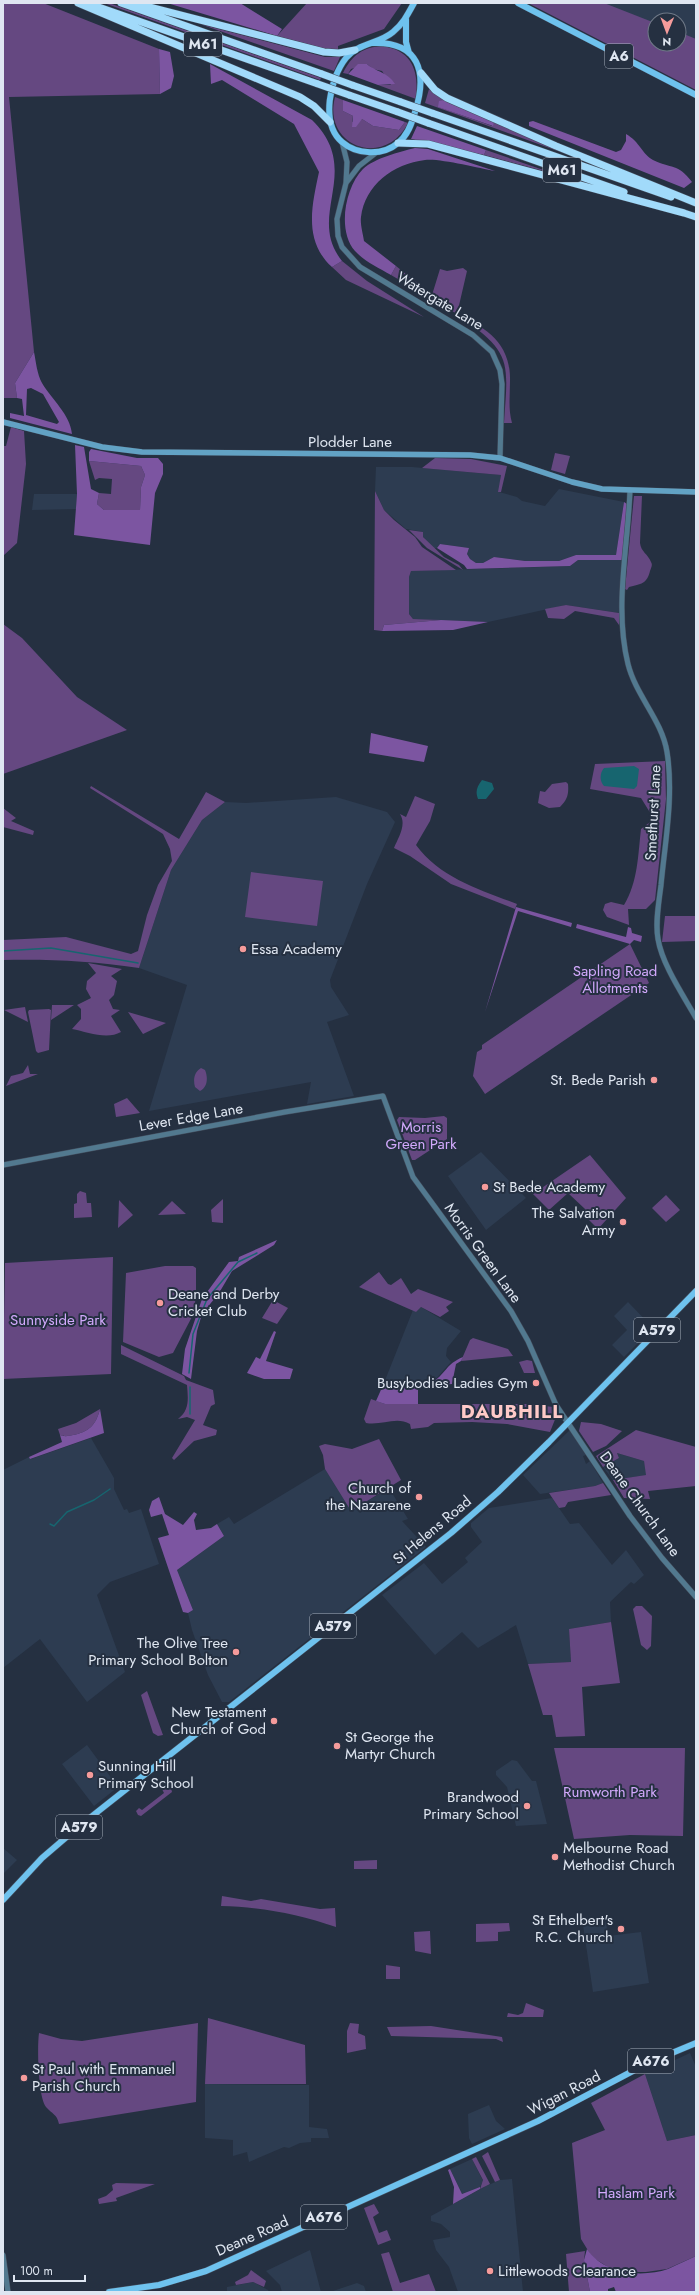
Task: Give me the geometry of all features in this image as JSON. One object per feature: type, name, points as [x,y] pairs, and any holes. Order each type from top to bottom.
[{"type":"highway","name":"M61","points":[[78,3],[300,97],[314,106],[330,122]]},
{"type":"highway","name":"M61","points":[[88,3],[696,217]]},
{"type":"highway","name":"M61","points":[[121,3],[432,113],[696,204]]},
{"type":"highway","name":"M61","points":[[134,3],[324,52],[339,53],[355,50]]},
{"type":"highway","name":"M61","points":[[421,73],[436,90],[447,98],[556,146],[696,204]]},
{"type":"highway","name":"M61","points":[[398,143],[428,144],[684,213]]},
{"type":"main road","points":[[406,19],[406,42],[409,54],[421,73],[421,94],[412,124],[398,143],[378,152],[359,151],[342,142],[330,122],[328,104],[337,77],[346,58],[355,50],[392,33],[406,19],[414,3]]},
{"type":"main road","name":"A6","points":[[518,3],[696,95]]},
{"type":"main road","points":[[372,42],[390,43],[399,46],[409,54]]},
{"type":"main road","name":"Plodder Lane","points":[[3,422],[102,447],[142,452],[452,455],[500,458],[589,486],[630,490],[696,492]]},
{"type":"main road","name":"St Helens Road","points":[[3,1900],[42,1858],[60,1842],[450,1534],[498,1492],[696,1291]]},
{"type":"main road","name":"Wigan Road","points":[[443,2165],[538,2121],[661,2056],[696,2043]]},
{"type":"main road","name":"Deane Road","points":[[109,2292],[159,2285],[206,2271],[443,2165]]},
{"type":"street","name":"Watergate Lane","points":[[342,142],[348,162],[346,183],[338,210],[337,228],[340,241],[350,258],[367,272],[481,340],[495,358],[502,384],[500,458]]},
{"type":"street","name":"Watergate Lane","points":[[346,183],[358,166],[378,152]]},
{"type":"street","name":"Smethurst Lane","points":[[630,490],[621,602],[622,633],[632,677],[663,738],[669,774],[668,806],[658,912],[658,939],[662,953],[696,1018]]},
{"type":"street","name":"Lever Edge Lane","points":[[3,1165],[285,1112],[383,1096]]},
{"type":"street","name":"Morris Green Lane","points":[[383,1096],[413,1177],[511,1311],[528,1341],[556,1405],[568,1421]]},
{"type":"street","name":"Deane Church Lane","points":[[568,1421],[630,1516],[662,1558],[696,1596]]},
{"type":"street","points":[[3,2255],[8,2292]]},
{"type":"shaded area","points":[[167,3],[240,3],[282,29],[277,36]]},
{"type":"shaded area","points":[[591,3],[696,3],[696,59],[687,51],[687,12],[647,12],[647,33]]},
{"type":"shaded area","points":[[159,49],[170,52],[174,76],[171,88],[160,94]]},
{"type":"shaded area","points":[[210,64],[312,120],[327,139],[333,157],[335,175],[329,227],[332,244],[342,261],[332,267],[323,257],[317,246],[313,234],[312,210],[319,172],[294,124],[222,80],[211,84]]},
{"type":"shaded area","points":[[358,64],[367,64],[389,77],[395,84],[378,85],[348,74]]},
{"type":"shaded area","points":[[343,100],[405,122],[399,130],[373,126],[362,119],[356,127],[352,127],[353,116],[343,111]]},
{"type":"shaded area","points":[[445,100],[494,122],[493,126],[438,107],[439,101]]},
{"type":"shaded area","points":[[533,121],[616,152],[621,150],[626,141],[626,134],[635,141],[646,155],[659,163],[678,169],[683,172],[692,182],[684,188],[529,126],[529,122]]},
{"type":"shaded area","points":[[417,126],[486,150],[484,155],[411,139]]},
{"type":"shaded area","points":[[415,148],[428,149],[495,171],[449,162],[425,160],[402,166],[382,178],[368,195],[361,217],[361,223],[364,241],[396,266],[391,275],[359,255],[349,242],[345,221],[348,198],[357,177],[368,165],[381,159]]},
{"type":"shaded area","points":[[34,352],[40,379],[68,420],[72,434],[10,418],[10,413],[24,416],[22,399],[17,398],[15,383]],"holes":[[[31,388],[43,394],[59,422],[57,424],[26,415],[27,389]]]},
{"type":"shaded area","points":[[75,445],[84,447],[91,489],[99,493],[97,504],[104,510],[140,510],[141,487],[145,475],[141,466],[89,461],[89,452],[91,449],[137,458],[158,458],[163,464],[163,474],[155,493],[150,545],[74,535],[77,494]]},
{"type":"shaded area","points":[[376,467],[412,467],[501,475],[499,492],[517,497],[522,501],[545,506],[559,489],[624,502],[616,555],[576,555],[559,561],[525,561],[494,557],[483,563],[476,563],[470,559],[467,554],[469,548],[440,544],[437,548],[433,548],[423,537],[423,532],[406,529],[384,510],[375,491]]},
{"type":"shaded area","points":[[34,494],[77,494],[76,509],[32,510]]},
{"type":"shaded area","points":[[624,502],[627,504],[622,560],[578,560],[570,566],[467,569],[464,565],[437,548],[440,544],[469,548],[467,554],[470,559],[476,563],[483,563],[494,557],[525,561],[559,561],[576,555],[616,555]]},
{"type":"shaded area","points":[[578,560],[622,560],[619,613],[566,605],[488,622],[413,619],[409,614],[409,577],[411,571],[570,566]]},
{"type":"shaded area","points":[[441,620],[488,622],[453,630],[382,631],[384,625]]},
{"type":"shaded area","points":[[371,733],[428,746],[424,762],[369,753]]},
{"type":"shaded area","points":[[634,766],[639,769],[637,786],[634,789],[604,786],[602,784],[601,777],[604,768]]},
{"type":"shaded area","points":[[482,780],[492,783],[494,789],[486,799],[478,799],[477,789]]},
{"type":"shaded area","name":"Essa Academy","points":[[336,797],[387,812],[395,822],[367,884],[330,980],[331,987],[349,1015],[327,1022],[354,1096],[307,1104],[311,1082],[149,1111],[187,985],[139,968],[171,870],[202,820],[225,802],[246,803]]},
{"type":"shaded area","points":[[516,907],[572,923],[571,927],[518,911],[485,1012]]},
{"type":"shaded area","points":[[577,924],[626,937],[628,927],[631,928],[632,933],[642,936],[641,942],[634,940],[630,944],[576,928]]},
{"type":"shaded area","name":"St Bede Academy","points":[[481,1152],[526,1198],[486,1230],[448,1176]]},
{"type":"shaded area","points":[[277,1240],[274,1245],[232,1271],[219,1293],[202,1314],[197,1331],[191,1379],[182,1374],[185,1349],[202,1299],[229,1262],[238,1261],[239,1257]]},
{"type":"shaded area","points":[[628,1302],[653,1328],[624,1357],[612,1345],[627,1330],[614,1316]]},
{"type":"shaded area","points":[[421,1307],[461,1331],[447,1348],[446,1356],[451,1362],[434,1381],[426,1385],[384,1383],[413,1310],[416,1312]]},
{"type":"shaded area","points":[[274,1331],[276,1332],[266,1361],[293,1369],[290,1379],[264,1379],[247,1373],[256,1357],[260,1359]]},
{"type":"shaded area","points":[[463,1357],[461,1361],[456,1364],[452,1384],[418,1387],[418,1404],[385,1404],[376,1401],[384,1383],[423,1385],[434,1381],[453,1363]]},
{"type":"shaded area","points":[[100,1409],[104,1433],[30,1459],[29,1457],[62,1442],[60,1435],[70,1436],[88,1430],[94,1423]]},
{"type":"shaded area","points":[[570,1430],[586,1455],[583,1456],[586,1464],[590,1461],[603,1483],[595,1486],[540,1494],[523,1475]]},
{"type":"shaded area","points":[[91,1438],[114,1478],[114,1489],[124,1510],[127,1509],[129,1513],[141,1509],[159,1564],[110,1582],[97,1595],[125,1672],[87,1702],[40,1639],[3,1668],[3,1470],[29,1457],[31,1459]]},
{"type":"shaded area","points":[[617,1453],[644,1461],[647,1475],[613,1480],[603,1467],[619,1458]]},
{"type":"shaded area","points":[[325,1469],[351,1511],[389,1488],[408,1519],[402,1521],[426,1547],[229,1702],[222,1702],[208,1675],[192,1630],[188,1613],[193,1610],[177,1570],[224,1536],[217,1524],[229,1517],[234,1524]]},
{"type":"shaded area","points":[[159,1497],[165,1514],[183,1525],[194,1512],[197,1514],[194,1520],[196,1530],[211,1528],[217,1524],[224,1536],[177,1570],[193,1610],[188,1613],[183,1612],[158,1538],[169,1535],[162,1514],[151,1517],[149,1510],[152,1501]]},
{"type":"shaded area","points":[[552,1498],[570,1524],[579,1523],[612,1565],[626,1550],[644,1575],[634,1584],[631,1582],[610,1602],[611,1622],[569,1629],[571,1662],[528,1664],[516,1625],[478,1648],[462,1632],[435,1655],[382,1595],[424,1563],[442,1584],[468,1562],[465,1558],[482,1542],[471,1527],[471,1523],[489,1508]]},
{"type":"shaded area","name":"Sunning Hill Primary School","points":[[87,1745],[118,1787],[94,1806],[62,1764]]},
{"type":"shaded area","name":"Brandwood Primary School","points":[[512,1760],[517,1761],[532,1781],[536,1781],[547,1824],[516,1826],[507,1787],[496,1775],[496,1771]]},
{"type":"shaded area","points":[[3,1848],[17,1860],[3,1874]]},
{"type":"shaded area","points":[[606,1922],[608,1936],[641,1932],[649,1983],[593,1992],[583,1925]]},
{"type":"shaded area","points":[[690,2053],[696,2067],[696,2135],[667,2141],[645,2074]]},
{"type":"shaded area","points":[[205,2084],[309,2085],[309,2127],[327,2129],[329,2138],[311,2138],[311,2142],[300,2143],[289,2148],[284,2147],[249,2162],[247,2152],[233,2156],[233,2140],[205,2138]]},
{"type":"shaded area","points":[[489,2105],[496,2121],[505,2129],[472,2144],[469,2138],[468,2114]]},
{"type":"shaded area","points":[[472,2159],[483,2181],[480,2187],[462,2194],[450,2169]]},
{"type":"shaded area","points":[[450,2169],[462,2194],[480,2187],[480,2189],[453,2204],[454,2187],[448,2170]]},
{"type":"shaded area","points":[[512,2179],[523,2292],[458,2292],[449,2267],[436,2250],[433,2240],[450,2237],[450,2232],[441,2224],[431,2221],[431,2216],[486,2186],[500,2180]]},
{"type":"shaded area","points":[[587,2249],[603,2264],[613,2269],[635,2273],[658,2272],[696,2256],[696,2292],[616,2292],[614,2287],[608,2289],[608,2292],[590,2292],[584,2260]]},
{"type":"shaded area","points":[[310,2250],[321,2292],[282,2292],[280,2285],[266,2271]]},
{"type":"shaded area","points":[[253,2282],[269,2292],[227,2292],[227,2287]]},
{"type":"shaded area","points":[[357,2283],[364,2286],[366,2292],[330,2292]]},
{"type":"green space","points":[[3,3],[43,3],[159,49],[160,94],[9,97],[34,352],[15,383],[17,398],[3,398]]},
{"type":"green space","points":[[104,3],[109,3],[321,78],[320,80]]},
{"type":"green space","points":[[307,3],[402,3],[384,29],[338,46],[338,50],[331,50],[277,36]]},
{"type":"green space","points":[[528,3],[604,3],[647,20],[647,52],[687,52],[687,35],[696,39],[696,90]]},
{"type":"green space","points":[[200,24],[325,57],[340,57],[334,71]]},
{"type":"green space","points":[[383,46],[401,53],[412,64],[416,80],[416,99],[378,85],[391,85],[382,71],[373,69],[367,64],[351,69],[348,74],[343,73],[350,61],[359,53],[370,48]]},
{"type":"green space","points":[[429,89],[445,100],[439,107],[492,126],[494,122],[566,154],[425,103]]},
{"type":"green space","points":[[335,97],[343,100],[343,111],[353,116],[352,122],[362,119],[373,126],[399,130],[405,122],[408,123],[398,137],[385,145],[371,148],[358,146],[346,139],[338,129],[333,114]]},
{"type":"green space","points":[[486,150],[555,174],[484,155]]},
{"type":"green space","points":[[342,261],[367,281],[424,317],[346,280],[332,267]]},
{"type":"green space","points":[[396,266],[432,295],[440,269],[447,271],[463,268],[467,271],[457,314],[391,275]]},
{"type":"green space","points":[[459,316],[480,326],[489,333],[502,348],[507,358],[510,381],[510,407],[512,423],[504,423],[506,372],[503,360],[498,350],[489,340]]},
{"type":"green space","points":[[11,427],[24,431],[26,464],[17,543],[3,556],[3,446],[6,446]]},
{"type":"green space","points":[[555,453],[570,456],[565,474],[551,470]]},
{"type":"green space","points":[[435,458],[471,459],[507,466],[501,492],[498,492],[501,475],[422,468]]},
{"type":"green space","points":[[89,461],[141,466],[145,475],[141,487],[140,510],[104,510],[97,504],[99,493],[111,494],[112,479],[99,478],[95,480]]},
{"type":"green space","points":[[375,491],[384,510],[394,520],[415,537],[422,547],[456,570],[411,571],[409,577],[409,614],[413,619],[441,620],[384,625],[382,631],[374,630]]},
{"type":"green space","points":[[634,496],[642,496],[640,543],[652,565],[647,579],[643,583],[629,587],[627,590],[625,589]]},
{"type":"green space","points":[[409,530],[423,532],[423,537],[444,557],[459,565],[463,570],[427,548]]},
{"type":"green space","points":[[566,605],[619,613],[619,625],[614,618],[575,611],[564,619],[548,618],[545,609]]},
{"type":"green space","points":[[3,624],[22,638],[77,697],[127,730],[3,774]]},
{"type":"green space","points":[[665,761],[666,799],[655,900],[646,909],[628,909],[629,925],[607,917],[603,910],[605,904],[611,902],[624,905],[629,896],[635,878],[641,829],[654,819],[641,798],[590,789],[595,764]]},
{"type":"green space","points":[[566,782],[568,784],[568,794],[566,800],[560,807],[549,808],[538,803],[540,791],[545,792],[552,784]]},
{"type":"green space","points":[[91,786],[179,839],[206,792],[225,802],[202,820],[171,870],[139,968],[71,961],[3,960],[3,940],[66,937],[131,954],[138,951],[147,915],[158,885],[172,861],[170,849],[163,834],[90,788]]},
{"type":"green space","points":[[415,796],[435,804],[430,821],[416,845],[437,866],[449,874],[462,882],[517,904],[515,909],[451,884],[410,856],[394,848],[400,836],[403,823],[400,814],[406,817]]},
{"type":"green space","points":[[3,808],[16,818],[11,821],[34,831],[33,835],[3,827]]},
{"type":"green space","points":[[251,872],[323,881],[317,926],[245,917]]},
{"type":"green space","points":[[665,916],[696,916],[696,941],[662,942]]},
{"type":"green space","name":"Sapling Road Allotments","points":[[630,944],[649,983],[485,1094],[473,1076],[477,1052],[482,1049],[482,1045]]},
{"type":"green space","points":[[88,963],[122,969],[111,976],[117,981],[114,995],[109,1000],[113,1009],[120,1010],[111,1016],[121,1032],[103,1035],[72,1029],[81,1019],[81,1009],[77,1005],[91,998],[86,989],[87,981],[96,973]]},
{"type":"green space","points":[[52,1005],[74,1005],[51,1020]]},
{"type":"green space","points":[[25,1007],[28,1022],[4,1010]]},
{"type":"green space","points":[[29,1010],[51,1010],[49,1050],[38,1053],[36,1051],[28,1012]]},
{"type":"green space","points":[[128,1012],[166,1023],[143,1034]]},
{"type":"green space","points":[[28,1065],[30,1074],[38,1074],[6,1086],[11,1076],[23,1073]]},
{"type":"green space","points":[[201,1068],[205,1070],[207,1079],[205,1087],[200,1091],[195,1087],[194,1079],[195,1074]]},
{"type":"green space","points":[[127,1098],[140,1113],[116,1117],[114,1104]]},
{"type":"green space","name":"Morris Green Park","points":[[444,1116],[447,1118],[447,1139],[415,1160],[412,1160],[397,1120],[399,1117],[425,1118]]},
{"type":"green space","points":[[590,1155],[626,1198],[598,1229],[581,1212],[585,1209],[568,1193],[549,1210],[533,1194]]},
{"type":"green space","points":[[80,1191],[86,1193],[87,1203],[91,1203],[92,1217],[74,1218],[74,1204],[77,1203],[77,1194]]},
{"type":"green space","points":[[666,1195],[680,1210],[666,1222],[652,1208]]},
{"type":"green space","points":[[223,1199],[223,1223],[212,1222],[211,1210]]},
{"type":"green space","points":[[119,1200],[133,1215],[118,1228]]},
{"type":"green space","points":[[172,1201],[186,1214],[158,1215]]},
{"type":"green space","name":"Sunnyside Park","points":[[113,1257],[111,1374],[3,1379],[5,1263]]},
{"type":"green space","name":"Deane and Derby Cricket Club","points":[[165,1266],[193,1266],[196,1268],[196,1293],[194,1313],[173,1353],[159,1357],[123,1342],[126,1273]]},
{"type":"green space","points":[[379,1272],[388,1284],[391,1285],[401,1278],[411,1294],[418,1289],[453,1302],[446,1307],[449,1311],[440,1317],[421,1307],[416,1312],[359,1287]]},
{"type":"green space","points":[[273,1300],[288,1308],[277,1324],[262,1318]]},
{"type":"green space","points":[[473,1338],[508,1349],[513,1356],[461,1361],[470,1340]]},
{"type":"green space","points":[[121,1345],[184,1376],[186,1380],[213,1390],[215,1404],[211,1406],[203,1425],[217,1430],[216,1435],[194,1441],[174,1460],[172,1458],[195,1420],[187,1417],[178,1419],[185,1412],[188,1399],[187,1385],[121,1354]]},
{"type":"green space","points":[[527,1360],[532,1361],[535,1373],[524,1373],[519,1362]]},
{"type":"green space","points":[[371,1399],[385,1404],[529,1404],[553,1407],[556,1417],[550,1432],[507,1424],[472,1422],[434,1423],[428,1427],[411,1429],[410,1424],[399,1421],[372,1424],[366,1423],[364,1419]]},
{"type":"green space","points":[[100,1409],[94,1423],[88,1430],[70,1436],[60,1435],[58,1429],[76,1423]]},
{"type":"green space","points":[[581,1422],[601,1424],[622,1431],[606,1446],[593,1452],[579,1431]]},
{"type":"green space","points":[[636,1430],[696,1447],[696,1486],[648,1491],[650,1499],[624,1498],[613,1480],[646,1475],[644,1461],[617,1453],[619,1458],[603,1467],[596,1456]]},
{"type":"green space","points":[[379,1439],[401,1480],[351,1511],[325,1469],[323,1455],[319,1446],[325,1444],[352,1449]]},
{"type":"green space","points":[[603,1483],[611,1495],[568,1502],[565,1507],[559,1508],[549,1493],[595,1486]]},
{"type":"green space","points":[[636,1606],[642,1606],[652,1616],[651,1646],[647,1650],[641,1645],[633,1609]]},
{"type":"green space","points":[[611,1622],[620,1683],[582,1687],[585,1736],[556,1737],[552,1715],[543,1715],[528,1664],[571,1662],[569,1629]]},
{"type":"green space","points":[[147,1691],[163,1735],[158,1736],[153,1733],[141,1695]]},
{"type":"green space","name":"Rumworth Park","points":[[554,1748],[685,1748],[683,1836],[630,1835],[574,1839]]},
{"type":"green space","points":[[170,1784],[172,1792],[141,1816],[138,1815],[136,1811],[139,1808],[142,1810],[164,1793],[162,1789]]},
{"type":"green space","points":[[377,1860],[377,1869],[354,1869],[354,1861]]},
{"type":"green space","points":[[222,1896],[251,1901],[261,1899],[320,1909],[335,1908],[336,1927],[308,1918],[279,1912],[221,1906]]},
{"type":"green space","points":[[509,1923],[510,1931],[498,1932],[498,1941],[476,1942],[476,1924]]},
{"type":"green space","points":[[430,1931],[431,1954],[415,1951],[414,1932]]},
{"type":"green space","points":[[386,1965],[400,1967],[400,1979],[386,1979]]},
{"type":"green space","points":[[526,2003],[544,2010],[543,2017],[507,2017],[508,2013],[518,2015],[523,2013]]},
{"type":"green space","points":[[208,2018],[305,2045],[306,2084],[205,2084]]},
{"type":"green space","points":[[198,2023],[196,2102],[59,2124],[56,2116],[46,2107],[43,2102],[38,2060],[39,2033],[61,2039],[82,2041]]},
{"type":"green space","points":[[350,2023],[359,2024],[358,2033],[365,2036],[366,2049],[347,2053],[347,2031]]},
{"type":"green space","points":[[431,2026],[502,2037],[503,2042],[496,2039],[391,2036],[387,2027]]},
{"type":"green space","name":"Haslam Park","points":[[645,2074],[667,2141],[696,2135],[696,2256],[667,2269],[646,2272],[625,2272],[608,2267],[592,2257],[581,2239],[572,2143],[605,2130],[591,2103]]},
{"type":"green space","points":[[488,2152],[500,2180],[495,2182],[482,2156]]},
{"type":"green space","points":[[476,2157],[490,2184],[480,2189],[483,2180],[472,2159]]},
{"type":"green space","points":[[116,2183],[155,2184],[116,2198],[117,2201],[99,2204],[98,2199],[106,2196],[113,2190],[112,2185]]},
{"type":"green space","points":[[374,2204],[379,2213],[373,2217],[379,2233],[387,2230],[391,2240],[378,2245],[364,2208]]},
{"type":"green space","points":[[585,2251],[584,2260],[590,2292],[569,2292],[566,2254]]},
{"type":"green space","points":[[389,2252],[400,2283],[429,2274],[436,2292],[393,2292],[381,2254]]},
{"type":"green space","points":[[251,2270],[266,2281],[264,2287],[253,2282],[236,2285],[235,2282],[248,2275]]},
{"type":"waterway","points":[[3,951],[51,948],[138,963]]},
{"type":"waterway","points":[[189,1373],[193,1334],[207,1299],[238,1262],[257,1253]]},
{"type":"waterway","points":[[190,1387],[190,1414]]},
{"type":"waterway","points":[[50,1524],[54,1526],[67,1512],[94,1500],[110,1489]]},
{"type":"place","name":"Essa Academy","points":[[243,949]]},
{"type":"place","name":"St. Bede Parish","points":[[654,1080]]},
{"type":"place","name":"St Bede Academy","points":[[485,1187]]},
{"type":"place","name":"The Salvation Army","points":[[623,1222]]},
{"type":"place","name":"Deane and Derby Cricket Club","points":[[160,1303]]},
{"type":"place","name":"Busybodies Ladies Gym","points":[[536,1383]]},
{"type":"place","name":"Church of the Nazarene","points":[[419,1497]]},
{"type":"place","name":"The Olive Tree Primary School Bolton","points":[[236,1652]]},
{"type":"place","name":"New Testament Church of God","points":[[274,1721]]},
{"type":"place","name":"St George the Martyr Church","points":[[337,1746]]},
{"type":"place","name":"Sunning Hill Primary School","points":[[90,1775]]},
{"type":"place","name":"Brandwood Primary School","points":[[527,1806]]},
{"type":"place","name":"Melbourne Road Methodist Church","points":[[555,1857]]},
{"type":"place","name":"St Ethelbert's R.C. Church","points":[[621,1929]]},
{"type":"place","name":"St Paul with Emmanuel Parish Church","points":[[24,2078]]},
{"type":"place","name":"Littlewoods Clearance","points":[[490,2271]]},
{"type":"district","name":"DAUBHILL","points":[[512,1411]]}]
